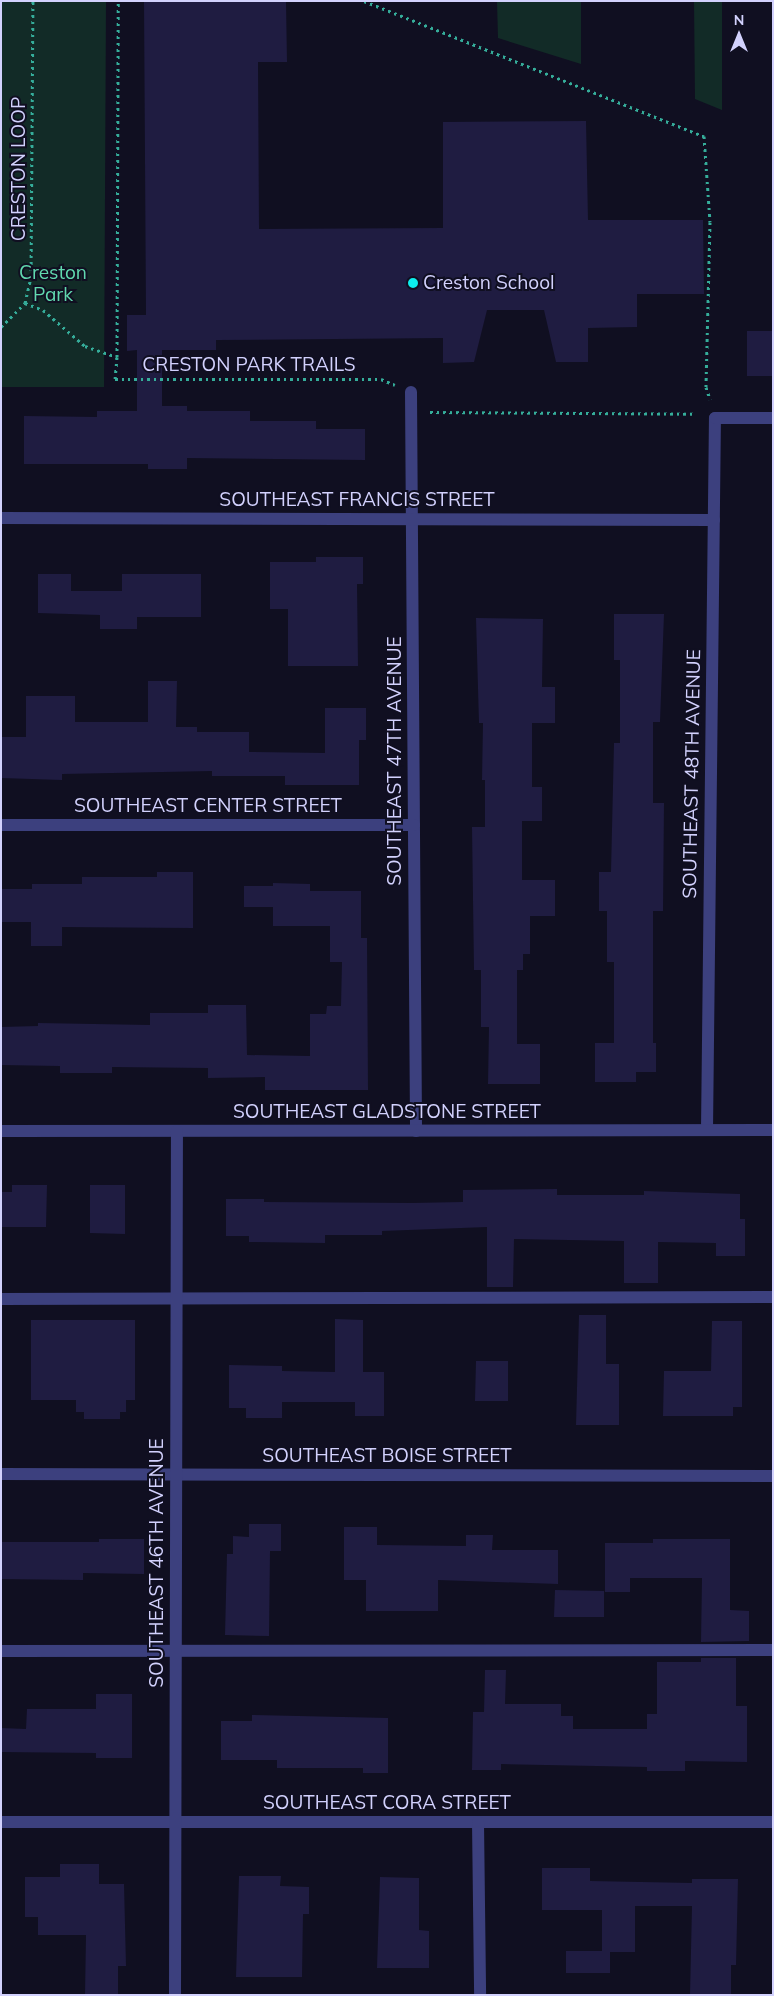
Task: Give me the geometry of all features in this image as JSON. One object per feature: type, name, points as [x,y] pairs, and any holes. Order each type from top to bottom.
[{"type":"street","name":"SOUTHEAST 47TH AVENUE","points":[[411,392],[416,1130]]},
{"type":"street","points":[[715,418],[773,418]]},
{"type":"street","name":"SOUTHEAST 48TH AVENUE","points":[[707,1130],[715,418]]},
{"type":"street","name":"SOUTHEAST FRANCIS STREET","points":[[1,518],[714,520]]},
{"type":"street","name":"SOUTHEAST CENTER STREET","points":[[1,825],[414,825]]},
{"type":"street","name":"SOUTHEAST GLADSTONE STREET","points":[[1,1131],[773,1130]]},
{"type":"street","name":"SOUTHEAST 46TH AVENUE","points":[[175,1995],[175,1298],[177,1131]]},
{"type":"street","points":[[1,1299],[773,1297]]},
{"type":"street","name":"SOUTHEAST BOISE STREET","points":[[1,1474],[773,1476]]},
{"type":"street","points":[[1,1652],[773,1650]]},
{"type":"street","name":"SOUTHEAST CORA STREET","points":[[1,1822],[773,1822]]},
{"type":"street","points":[[478,1822],[480,1995]]},
{"type":"path","name":"CRESTON LOOP","points":[[25,303],[32,259],[33,1]]},
{"type":"path","points":[[117,357],[118,1]]},
{"type":"path","points":[[364,1],[704,136],[710,222],[706,387],[715,418],[690,412],[411,412]]},
{"type":"path","points":[[1,327],[25,303]]},
{"type":"path","name":"CRESTON PARK TRAILS","points":[[25,303],[43,310],[85,346],[109,356],[117,357],[115,379],[381,379],[411,392]]},
{"type":"green space","name":"Creston Park","points":[[1,1],[106,1],[104,387],[1,387]]},
{"type":"green space","points":[[497,1],[581,1],[581,64],[498,38]]},
{"type":"green space","points":[[694,1],[722,1],[722,110],[695,99]]},
{"type":"building","points":[[144,1],[286,1],[287,62],[258,62],[259,229],[443,228],[443,122],[586,121],[588,220],[703,220],[704,294],[637,294],[637,327],[588,328],[588,362],[556,362],[544,310],[487,310],[474,362],[443,363],[443,338],[216,340],[216,350],[162,350],[162,406],[187,406],[187,411],[250,411],[250,421],[316,421],[316,429],[365,429],[365,460],[187,458],[187,469],[148,469],[148,464],[24,464],[24,416],[97,417],[97,411],[137,411],[137,350],[127,351],[127,315],[146,315]]},
{"type":"building","points":[[747,331],[773,331],[773,376],[747,376]]},
{"type":"building","points":[[316,557],[363,557],[363,584],[357,584],[358,666],[288,666],[288,609],[270,609],[270,562],[316,562]]},
{"type":"building","points":[[38,574],[71,574],[71,591],[122,591],[122,574],[201,574],[201,617],[137,617],[137,629],[100,629],[100,615],[38,613]]},
{"type":"building","points":[[614,614],[664,614],[660,722],[653,722],[653,803],[664,803],[663,911],[653,911],[653,1043],[656,1043],[656,1072],[636,1072],[636,1082],[595,1082],[595,1043],[614,1043],[614,962],[607,962],[607,911],[599,911],[599,872],[611,872],[614,743],[620,743],[620,660],[614,660]]},
{"type":"building","points":[[476,618],[543,619],[542,687],[555,687],[555,723],[532,723],[532,787],[542,787],[542,821],[522,821],[522,880],[555,880],[555,916],[530,916],[530,954],[523,954],[523,970],[517,970],[517,1044],[540,1044],[540,1084],[488,1084],[489,1027],[481,1027],[481,970],[474,970],[472,827],[485,827],[485,780],[482,780],[483,723],[479,723]]},
{"type":"building","points":[[148,681],[177,681],[176,727],[197,727],[197,732],[249,732],[249,752],[325,753],[325,708],[366,708],[366,740],[359,740],[359,785],[285,785],[285,776],[212,776],[212,771],[62,774],[62,780],[1,778],[1,737],[26,737],[26,696],[75,696],[75,722],[148,722]]},
{"type":"building","points":[[157,872],[193,872],[193,928],[62,927],[62,946],[31,946],[31,922],[1,922],[1,889],[32,889],[32,884],[82,884],[82,877],[157,877]]},
{"type":"building","points":[[273,883],[310,884],[310,891],[361,891],[361,938],[367,938],[368,1090],[265,1090],[265,1077],[208,1078],[208,1068],[112,1067],[112,1073],[60,1073],[60,1066],[1,1065],[1,1027],[38,1026],[38,1023],[150,1025],[150,1013],[208,1013],[208,1005],[246,1005],[247,1055],[310,1056],[310,1014],[326,1014],[327,1006],[341,1006],[342,962],[330,962],[330,926],[273,926],[273,907],[244,907],[244,886],[273,886]]},
{"type":"building","points":[[12,1185],[47,1185],[46,1227],[1,1227],[1,1192],[12,1192]]},
{"type":"building","points":[[90,1185],[125,1185],[125,1234],[90,1233]]},
{"type":"building","points":[[557,1189],[557,1195],[644,1195],[644,1191],[740,1194],[740,1219],[745,1219],[745,1256],[716,1256],[716,1243],[658,1242],[658,1283],[624,1283],[624,1241],[514,1239],[513,1287],[487,1287],[487,1227],[382,1231],[382,1235],[325,1235],[325,1243],[249,1242],[249,1236],[226,1236],[226,1199],[264,1199],[264,1202],[463,1202],[463,1190]]},
{"type":"building","points":[[579,1315],[606,1315],[606,1364],[619,1364],[619,1425],[576,1425]]},
{"type":"building","points":[[335,1319],[363,1320],[363,1372],[384,1372],[384,1416],[355,1416],[355,1402],[282,1402],[282,1418],[246,1418],[246,1408],[229,1408],[229,1365],[282,1366],[282,1371],[335,1372]]},
{"type":"building","points":[[31,1320],[135,1320],[135,1400],[126,1400],[126,1412],[120,1412],[120,1419],[84,1419],[84,1412],[76,1412],[76,1400],[31,1400]]},
{"type":"building","points":[[712,1321],[742,1321],[742,1407],[733,1407],[733,1416],[663,1416],[664,1371],[711,1371]]},
{"type":"building","points":[[476,1361],[508,1361],[508,1401],[475,1401]]},
{"type":"building","points":[[249,1524],[281,1524],[281,1551],[270,1551],[269,1636],[225,1635],[227,1554],[233,1554],[233,1536],[249,1537]]},
{"type":"building","points":[[344,1527],[377,1527],[377,1545],[466,1546],[466,1535],[493,1535],[492,1550],[558,1550],[558,1584],[438,1580],[438,1611],[366,1611],[366,1580],[344,1580]]},
{"type":"building","points":[[99,1539],[144,1539],[144,1574],[83,1573],[83,1580],[1,1579],[1,1542],[99,1542]]},
{"type":"building","points":[[653,1539],[730,1539],[730,1610],[749,1611],[749,1641],[701,1642],[702,1578],[630,1578],[630,1592],[605,1592],[605,1543],[653,1543]]},
{"type":"building","points":[[555,1590],[604,1591],[604,1617],[554,1617]]},
{"type":"building","points":[[701,1658],[736,1658],[736,1706],[747,1706],[747,1762],[685,1761],[685,1771],[647,1771],[647,1767],[501,1764],[501,1770],[472,1770],[473,1712],[484,1712],[485,1670],[506,1670],[505,1704],[561,1704],[561,1716],[573,1716],[573,1729],[647,1729],[647,1714],[657,1714],[657,1662],[701,1662]]},
{"type":"building","points":[[96,1694],[132,1694],[132,1758],[96,1758],[96,1753],[1,1752],[1,1728],[26,1729],[27,1709],[96,1709]]},
{"type":"building","points":[[252,1715],[388,1718],[388,1773],[363,1773],[363,1768],[277,1768],[277,1760],[221,1760],[221,1721],[252,1721]]},
{"type":"building","points":[[60,1864],[99,1864],[99,1884],[124,1884],[126,1966],[118,1966],[118,1995],[85,1995],[86,1935],[38,1935],[38,1917],[25,1917],[25,1877],[60,1877]]},
{"type":"building","points":[[542,1868],[590,1868],[590,1881],[692,1883],[692,1879],[738,1879],[736,1965],[731,1965],[731,1995],[690,1995],[692,1906],[635,1906],[635,1952],[610,1952],[610,1973],[566,1973],[566,1951],[602,1951],[602,1910],[542,1910]]},
{"type":"building","points":[[239,1876],[281,1876],[280,1886],[309,1887],[309,1914],[303,1914],[302,1977],[236,1977]]},
{"type":"building","points":[[380,1877],[419,1878],[419,1930],[429,1931],[429,1968],[377,1968]]},
{"type":"place","name":"Creston School","points":[[413,283]]}]
